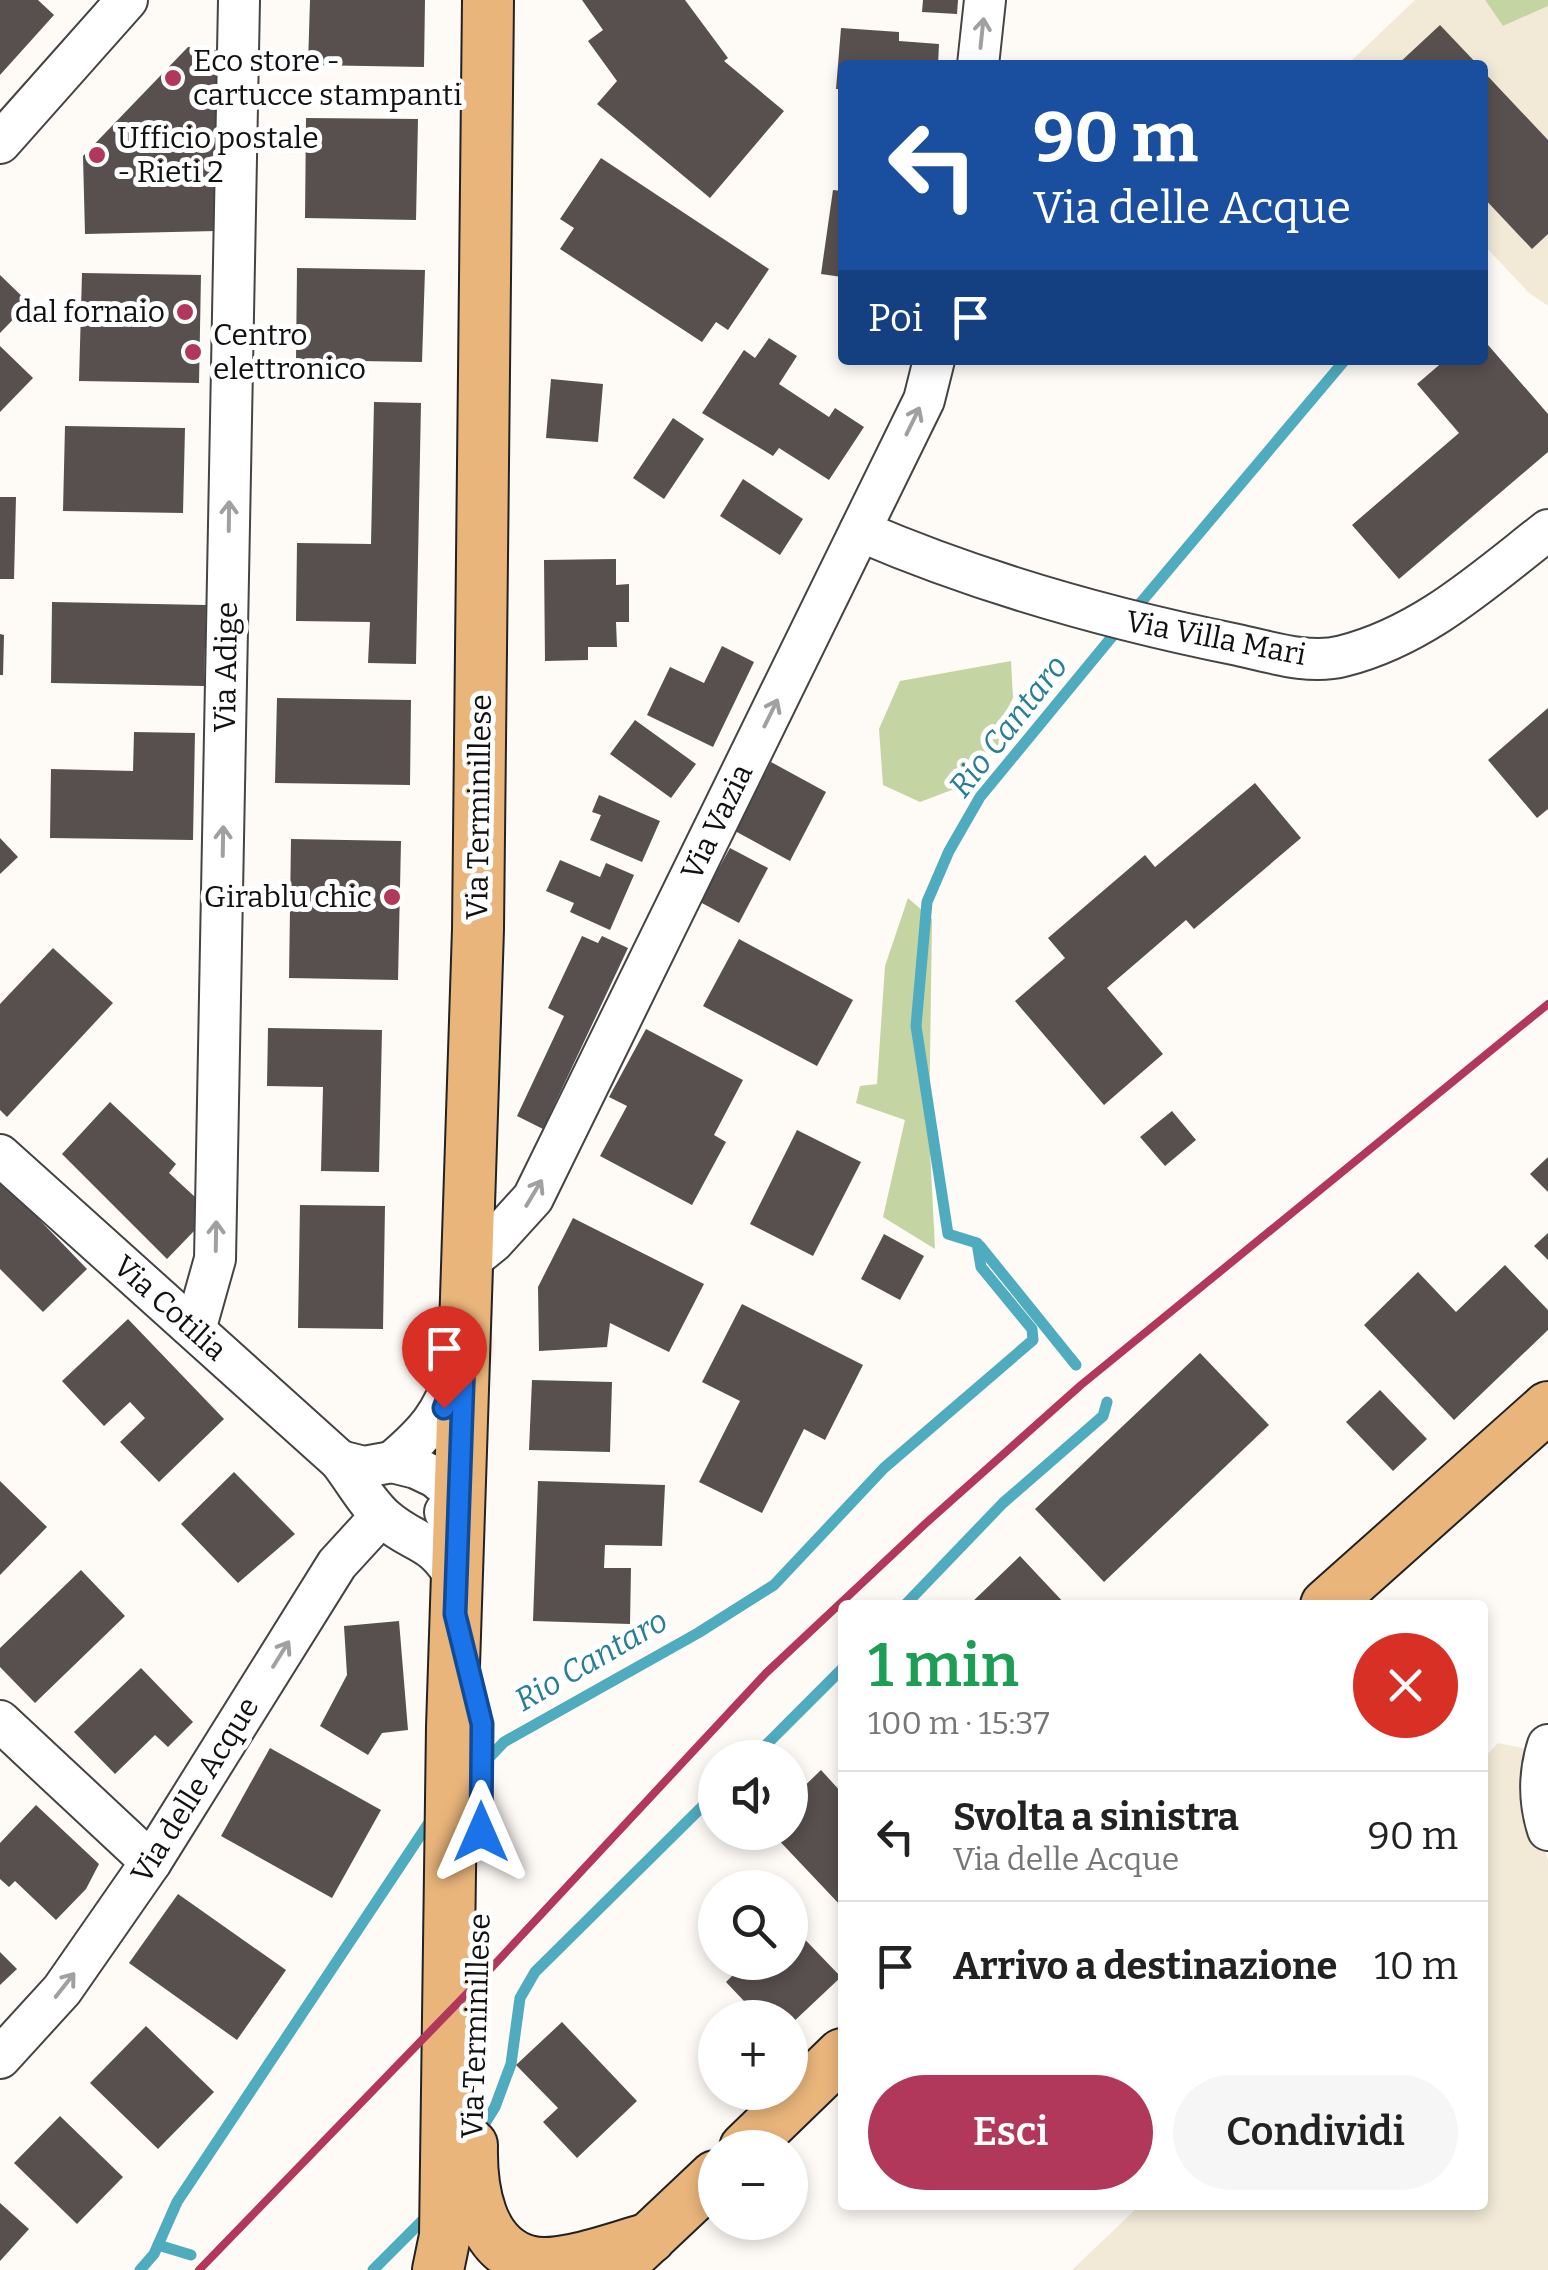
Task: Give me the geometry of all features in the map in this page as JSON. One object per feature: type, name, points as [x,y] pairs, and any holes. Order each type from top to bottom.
[{"type":"main road","name":"Via Terminillese","points":[[451,2221],[466,1809],[466,1726],[456,1597],[478,929],[488,0]]},
{"type":"main road","points":[[1332,1600],[1548,1407]]},
{"type":"main road","name":"Via Terminillese","points":[[451,2221],[473,2114],[480,1980],[466,1809]]},
{"type":"main road","points":[[764,2130],[838,2058]]},
{"type":"main road","points":[[509,2260],[559,2262],[632,2254],[698,2192]]},
{"type":"main road","name":"Via Terminillese","points":[[451,2221],[474,2200],[509,2260]]},
{"type":"street","points":[[0,143],[127,0]]},
{"type":"street","name":"Via Adige","points":[[195,1330],[215,1259],[239,0]]},
{"type":"street","points":[[979,60],[985,0]]},
{"type":"street","name":"Via Vazia","points":[[467,1263],[503,1232],[533,1198],[924,400],[933,365]]},
{"type":"street","name":"Via Villa Mari","points":[[860,531],[921,557],[1134,624],[1304,658],[1338,658],[1394,640],[1447,609],[1548,530]]},
{"type":"street","name":"Via Cotilia","points":[[0,1155],[340,1460]]},
{"type":"street","points":[[392,1462],[423,1436],[444,1408],[464,1357]]},
{"type":"street","points":[[340,1460],[364,1467],[392,1462],[416,1468],[435,1477],[459,1497]]},
{"type":"street","points":[[340,1460],[390,1523],[431,1546],[445,1560],[456,1597]]},
{"type":"street","name":"Via delle Acque","points":[[0,2058],[62,1990],[151,1862],[337,1564],[390,1523],[425,1524],[445,1512],[459,1497]]},
{"type":"street","points":[[0,1721],[151,1862]]},
{"type":"street","points":[[1548,1745],[1541,1765],[1541,1793],[1548,1830]]},
{"type":"shaded area","points":[[1415,0],[1485,0],[1503,26],[1548,6],[1548,306],[1529,293],[1488,249],[1488,60],[1352,60]]},
{"type":"shaded area","points":[[1498,1743],[1532,1750],[1532,1814],[1548,1860],[1548,2270],[1072,2270],[1135,2210],[1488,2210],[1488,1754]]},
{"type":"green space","points":[[1485,0],[1548,0],[1548,6],[1503,26]]},
{"type":"green space","points":[[1011,661],[1013,698],[1003,717],[1003,747],[971,771],[957,788],[920,802],[883,785],[879,729],[900,681]]},
{"type":"green space","points":[[908,898],[932,919],[929,1129],[935,1249],[883,1217],[905,1120],[856,1103],[860,1086],[877,1084],[885,966]]},
{"type":"building","points":[[0,0],[38,0],[54,15],[0,75]]},
{"type":"building","points":[[310,0],[425,0],[424,67],[308,65]]},
{"type":"building","points":[[582,0],[685,0],[728,58],[724,61],[784,111],[710,198],[597,104],[617,81],[588,41],[603,30]]},
{"type":"building","points":[[923,0],[958,0],[957,14],[922,12]]},
{"type":"building","points":[[1440,25],[1473,60],[1402,60]]},
{"type":"building","points":[[841,28],[899,32],[899,41],[939,44],[938,60],[838,60]]},
{"type":"building","points":[[188,47],[221,51],[216,231],[85,234],[83,156]]},
{"type":"building","points":[[1488,76],[1548,140],[1548,234],[1532,249],[1488,202]]},
{"type":"building","points":[[306,118],[418,119],[416,220],[305,218]]},
{"type":"building","points":[[601,158],[769,269],[728,330],[716,322],[702,342],[560,249],[574,228],[560,219]]},
{"type":"building","points":[[833,190],[838,191],[838,276],[821,274]]},
{"type":"building","points":[[297,268],[425,270],[422,362],[296,360]]},
{"type":"building","points":[[82,273],[201,275],[199,383],[79,381]]},
{"type":"building","points":[[0,275],[29,303],[0,333]]},
{"type":"building","points":[[769,338],[797,356],[779,384],[829,417],[835,408],[864,427],[829,480],[779,448],[773,456],[702,413],[744,350],[755,358]]},
{"type":"building","points":[[1488,345],[1548,414],[1548,452],[1399,579],[1352,525],[1459,433],[1417,384],[1439,365],[1488,365]]},
{"type":"building","points":[[0,346],[33,378],[0,412]]},
{"type":"building","points":[[551,379],[603,384],[598,442],[546,438]]},
{"type":"building","points":[[374,402],[421,403],[416,664],[368,663],[370,622],[296,621],[297,543],[371,544]]},
{"type":"building","points":[[673,418],[704,439],[664,499],[633,478]]},
{"type":"building","points":[[65,426],[185,428],[183,513],[63,511]]},
{"type":"building","points":[[743,479],[803,519],[780,555],[720,516]]},
{"type":"building","points":[[0,497],[16,497],[14,579],[0,579]]},
{"type":"building","points":[[616,559],[616,585],[629,584],[629,622],[616,622],[617,647],[588,647],[588,660],[545,661],[544,560]]},
{"type":"building","points":[[52,602],[206,605],[204,686],[51,683]]},
{"type":"building","points":[[0,634],[4,635],[3,675],[0,675]]},
{"type":"building","points":[[722,646],[754,662],[713,747],[647,715],[670,667],[704,683]]},
{"type":"building","points":[[277,698],[411,700],[410,785],[275,783]]},
{"type":"building","points":[[1548,708],[1548,809],[1537,818],[1488,760]]},
{"type":"building","points":[[635,720],[696,764],[671,798],[610,754]]},
{"type":"building","points":[[134,732],[195,733],[193,840],[50,838],[51,769],[133,771]]},
{"type":"building","points":[[771,762],[826,792],[790,861],[735,831]]},
{"type":"building","points":[[1255,783],[1301,838],[1194,929],[1186,920],[1107,988],[1163,1054],[1104,1105],[1015,1001],[1065,958],[1048,938],[1145,855],[1155,867]]},
{"type":"building","points":[[599,795],[660,821],[642,862],[590,840],[601,815],[592,812]]},
{"type":"building","points":[[0,838],[18,857],[0,874]]},
{"type":"building","points":[[291,839],[401,841],[398,980],[289,978]]},
{"type":"building","points":[[730,848],[768,868],[739,923],[700,902]]},
{"type":"building","points":[[560,860],[600,877],[606,863],[634,875],[610,930],[570,912],[574,903],[546,891]]},
{"type":"building","points":[[582,936],[598,943],[602,936],[628,948],[543,1129],[517,1116],[564,1016],[548,1008]]},
{"type":"building","points":[[739,939],[853,1000],[817,1066],[703,1006]]},
{"type":"building","points":[[53,948],[113,1003],[7,1117],[0,1110],[0,1004]]},
{"type":"building","points":[[268,1028],[382,1030],[379,1172],[321,1171],[323,1087],[267,1086]]},
{"type":"building","points":[[646,1029],[743,1080],[714,1135],[726,1142],[692,1205],[600,1156],[627,1106],[609,1097]]},
{"type":"building","points":[[110,1102],[176,1164],[169,1173],[195,1197],[194,1231],[167,1259],[62,1154]]},
{"type":"building","points":[[1172,1111],[1196,1140],[1165,1166],[1140,1137]]},
{"type":"building","points":[[797,1130],[861,1162],[813,1256],[750,1224]]},
{"type":"building","points":[[1548,1157],[1548,1192],[1530,1174]]},
{"type":"building","points":[[0,1179],[87,1269],[43,1312],[0,1269]]},
{"type":"building","points":[[300,1205],[385,1206],[383,1329],[298,1328]]},
{"type":"building","points":[[573,1218],[704,1284],[669,1352],[610,1323],[607,1347],[539,1351],[538,1287]]},
{"type":"building","points":[[1548,1233],[1548,1260],[1534,1246]]},
{"type":"building","points":[[884,1234],[924,1256],[900,1300],[861,1279]]},
{"type":"building","points":[[1505,1265],[1548,1310],[1548,1330],[1454,1420],[1364,1325],[1418,1272],[1456,1312]]},
{"type":"building","points":[[742,1304],[863,1365],[825,1440],[804,1429],[762,1513],[699,1482],[740,1401],[702,1382]]},
{"type":"building","points":[[128,1319],[224,1419],[159,1482],[120,1442],[145,1418],[130,1402],[104,1426],[62,1381]]},
{"type":"building","points":[[1200,1353],[1269,1425],[1104,1582],[1035,1509]]},
{"type":"building","points":[[532,1380],[612,1382],[610,1452],[529,1450]]},
{"type":"building","points":[[1380,1390],[1427,1439],[1393,1471],[1346,1422]]},
{"type":"building","points":[[234,1472],[295,1534],[238,1583],[181,1524]]},
{"type":"building","points":[[0,1481],[47,1527],[0,1575]]},
{"type":"building","points":[[538,1481],[665,1485],[662,1546],[605,1545],[604,1568],[631,1568],[630,1624],[533,1621]]},
{"type":"building","points":[[1020,1556],[1061,1600],[974,1600]]},
{"type":"building","points":[[81,1570],[125,1616],[35,1703],[0,1667],[0,1648]]},
{"type":"building","points":[[399,1621],[408,1730],[382,1733],[368,1755],[320,1726],[347,1675],[344,1626]]},
{"type":"building","points":[[141,1668],[193,1722],[168,1747],[155,1735],[115,1774],[74,1732]]},
{"type":"building","points":[[270,1748],[381,1810],[332,1898],[221,1836]]},
{"type":"building","points":[[821,1770],[838,1789],[838,1903],[788,1850],[808,1850],[808,1783]]},
{"type":"building","points":[[36,1805],[99,1864],[86,1889],[56,1920],[15,1881],[9,1887],[0,1879],[0,1843]]},
{"type":"building","points":[[178,1894],[286,1970],[237,2040],[129,1963]]},
{"type":"building","points":[[808,1943],[838,1974],[838,1980],[808,2008],[808,2000],[743,2000],[726,1982],[808,1980]]},
{"type":"building","points":[[0,1952],[17,1969],[0,1985]]},
{"type":"building","points":[[562,2022],[637,2101],[577,2158],[543,2122],[558,2108],[516,2065]]},
{"type":"building","points":[[146,2026],[214,2092],[158,2149],[90,2083]]},
{"type":"building","points":[[60,2116],[123,2177],[77,2224],[14,2163]]},
{"type":"building","points":[[0,2203],[29,2229],[0,2261]]},
{"type":"waterway","name":"Rio Cantaro","points":[[1132,613],[1341,365]]},
{"type":"waterway","name":"Rio Cantaro","points":[[468,1780],[504,1742],[698,1633],[774,1585],[884,1468],[1033,1340],[1032,1329],[981,1267],[977,1243],[948,1234],[916,1026],[927,902],[949,851],[980,797],[1120,627]]},
{"type":"waterway","name":"Rio Cantaro","points":[[980,1246],[1076,1365]]},
{"type":"waterway","name":"Rio Cantaro","points":[[910,1600],[1003,1503],[1103,1416],[1107,1402]]},
{"type":"waterway","name":"Rio Cantaro","points":[[771,1740],[838,1673]]},
{"type":"waterway","name":"Rio Cantaro","points":[[477,2136],[495,2107],[511,2064],[520,1998],[535,1972],[698,1811]]},
{"type":"waterway","name":"Rio Cantaro","points":[[140,2270],[154,2254],[177,2202],[434,1815]]},
{"type":"waterway","name":"Rio Cantaro","points":[[373,2270],[427,2216]]},
{"type":"waterway","name":"Rio Cantaro","points":[[158,2245],[191,2255]]},
{"type":"railway","points":[[844,1600],[1081,1385],[1548,1004]]},
{"type":"railway","points":[[199,2270],[480,1980],[766,1673],[838,1606]]},
{"type":"place","name":"Eco store - cartucce stampanti","points":[[173,78]]},
{"type":"place","name":"Ufficio postale - Rieti 2","points":[[97,155]]},
{"type":"place","name":"dal fornaio","points":[[185,312]]},
{"type":"place","name":"Centro elettronico","points":[[193,352]]},
{"type":"place","name":"Girablu chic","points":[[392,897]]},
{"type":"route","points":[[444,1408],[464,1357],[455,1614],[482,1724],[481,1832]]}]
